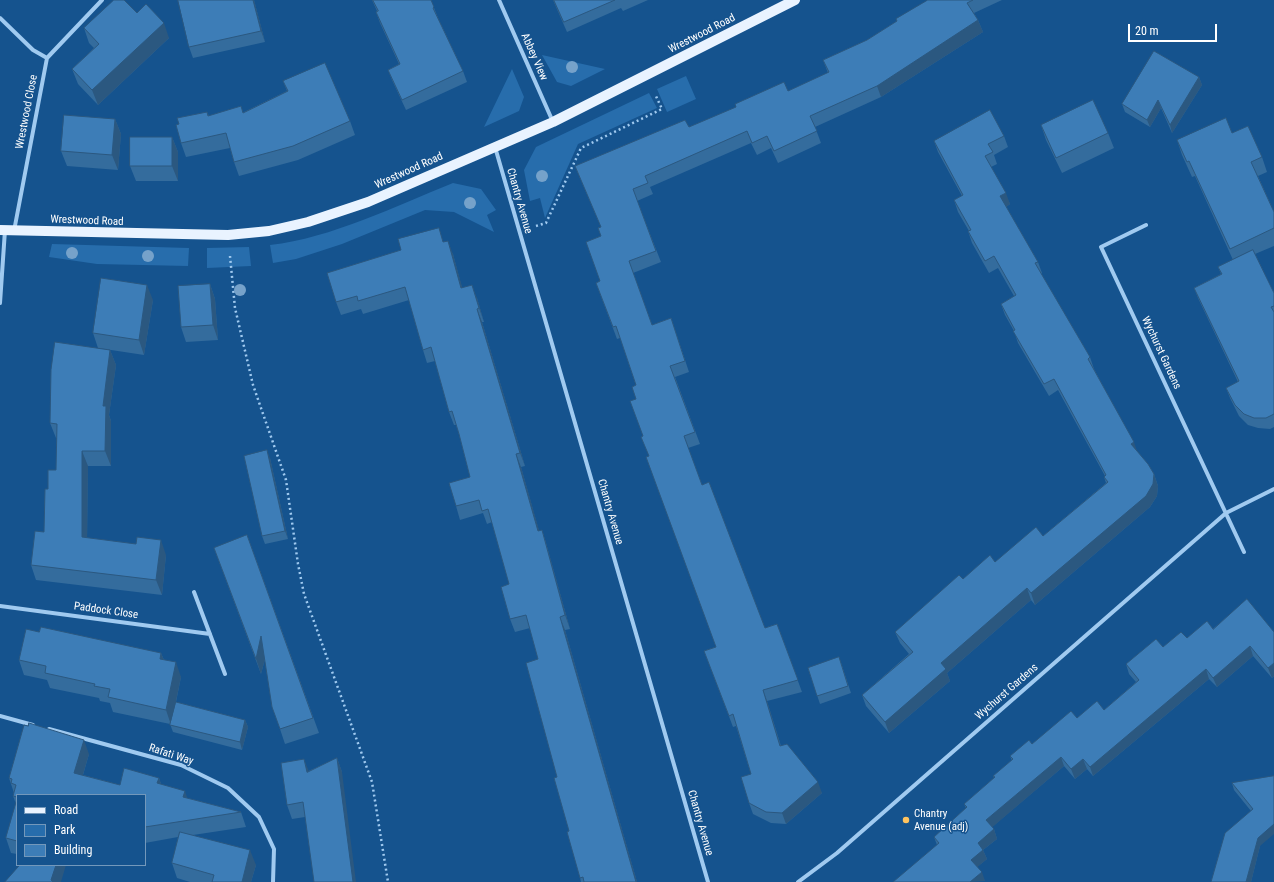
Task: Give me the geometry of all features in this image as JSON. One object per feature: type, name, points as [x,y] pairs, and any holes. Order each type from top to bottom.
[{"type":"main road","name":"Wrestwood Road","points":[[6,230],[228,235],[270,231],[300,224],[368,202],[553,122],[795,0]]},
{"type":"street","points":[[0,18],[34,50],[47,58],[102,0]]},
{"type":"street","name":"Abbey View","points":[[499,0],[553,122]]},
{"type":"street","name":"Wrestwood Close","points":[[0,303],[6,230],[47,58]]},
{"type":"street","name":"Chantry Avenue","points":[[495,147],[708,882]]},
{"type":"street","name":"Wychurst Gardens","points":[[1146,225],[1101,247],[1244,552]]},
{"type":"street","name":"Wychurst Gardens","points":[[798,882],[836,853],[1226,513],[1274,489]]},
{"type":"street","points":[[194,592],[225,674]]},
{"type":"street","name":"Paddock Close","points":[[0,606],[210,634]]},
{"type":"street","points":[[0,716],[37,726]]},
{"type":"street","name":"Rafati Way","points":[[44,728],[181,765],[228,788],[259,817],[274,849],[273,882]]},
{"type":"path","points":[[519,232],[546,223],[581,148],[662,109],[646,76]]},
{"type":"path","points":[[228,235],[235,308],[253,385],[286,480],[298,564],[304,594],[372,782],[388,882]]},
{"type":"green space","points":[[542,55],[605,69],[571,86],[557,82]]},
{"type":"green space","points":[[512,69],[524,97],[519,111],[484,127]]},
{"type":"green space","points":[[686,76],[696,99],[667,112],[657,89]]},
{"type":"green space","points":[[649,93],[657,108],[578,144],[545,218],[540,198],[530,201],[524,170],[536,147]]},
{"type":"green space","points":[[453,183],[481,189],[496,210],[487,215],[494,232],[454,212],[425,210],[342,244],[296,259],[273,263],[270,245],[317,236],[363,220]]},
{"type":"green space","points":[[52,244],[189,248],[188,266],[97,264],[49,257]]},
{"type":"green space","points":[[249,247],[251,266],[207,268],[207,248]]},
{"type":"building","points":[[114,0],[124,0],[137,13],[146,4],[164,23],[92,90],[72,69],[99,44],[84,28]]},
{"type":"building","points":[[178,0],[253,0],[261,31],[189,47]]},
{"type":"building","points":[[373,0],[431,0],[434,7],[433,8],[463,71],[402,100],[388,70],[400,64],[376,12],[378,11]]},
{"type":"building","points":[[554,0],[615,0],[564,22]]},
{"type":"building","points":[[928,0],[973,0],[967,3],[978,20],[877,86],[810,116],[817,131],[774,151],[767,136],[752,143],[747,131],[645,176],[648,183],[633,189],[656,251],[629,261],[652,325],[671,318],[685,361],[670,366],[695,432],[684,436],[702,485],[709,482],[765,628],[777,624],[798,680],[763,690],[780,746],[787,744],[818,782],[782,813],[766,812],[749,803],[741,777],[751,774],[733,714],[729,716],[704,651],[716,647],[646,457],[649,456],[641,437],[643,436],[630,401],[636,399],[632,387],[636,385],[616,326],[613,327],[596,283],[600,281],[586,242],[601,236],[598,228],[601,227],[575,166],[685,120],[689,127],[736,107],[735,104],[784,82],[788,91],[829,72],[823,60],[867,40],[897,21],[896,19]]},
{"type":"building","points":[[1154,51],[1199,77],[1170,125],[1158,100],[1147,120],[1122,104]]},
{"type":"building","points":[[325,63],[350,121],[293,146],[234,162],[226,133],[181,143],[176,125],[179,124],[177,118],[207,112],[208,116],[241,106],[243,113],[288,91],[283,81]]},
{"type":"building","points":[[1093,100],[1108,133],[1056,158],[1041,125]]},
{"type":"building","points":[[990,110],[1004,136],[988,144],[993,152],[985,156],[1006,193],[1000,196],[1038,262],[1035,263],[1090,357],[1088,359],[1134,442],[1131,444],[1148,464],[1154,474],[1153,484],[1146,496],[1031,593],[1027,588],[941,663],[946,669],[885,722],[862,695],[913,652],[895,632],[959,575],[963,579],[990,555],[995,562],[1036,527],[1043,536],[1108,482],[1104,477],[1106,475],[1054,379],[1044,384],[1013,331],[1015,330],[1001,304],[1016,295],[994,256],[985,261],[968,231],[971,230],[954,200],[963,195],[934,141]]},
{"type":"building","points":[[64,115],[115,119],[112,155],[61,151]]},
{"type":"building","points":[[1226,118],[1232,133],[1248,126],[1262,157],[1251,162],[1274,212],[1274,228],[1230,249],[1189,161],[1187,162],[1177,140]]},
{"type":"building","points":[[130,137],[172,137],[172,166],[130,166]]},
{"type":"building","points":[[439,228],[443,242],[448,241],[461,288],[472,285],[479,308],[477,309],[520,453],[516,454],[538,531],[542,530],[565,615],[560,617],[636,882],[584,882],[583,877],[580,878],[554,778],[557,777],[526,663],[538,659],[526,615],[510,619],[501,587],[509,584],[488,509],[482,511],[479,500],[456,506],[449,483],[470,477],[459,434],[452,411],[449,412],[431,347],[423,350],[405,287],[358,301],[357,296],[336,302],[327,273],[401,250],[398,239]]},
{"type":"building","points":[[1253,250],[1274,293],[1274,306],[1271,307],[1274,312],[1274,414],[1266,418],[1254,418],[1244,414],[1235,405],[1226,388],[1239,381],[1194,288],[1222,274],[1218,267]]},
{"type":"building","points":[[101,278],[147,285],[139,340],[93,333]]},
{"type":"building","points":[[210,284],[213,325],[181,327],[178,286]]},
{"type":"building","points":[[55,342],[110,350],[103,406],[106,406],[105,451],[82,451],[82,537],[136,544],[137,537],[161,540],[156,580],[31,565],[35,531],[44,532],[45,489],[48,489],[48,470],[56,470],[57,424],[50,423],[51,370]]},
{"type":"building","points":[[267,450],[285,531],[262,536],[244,456]]},
{"type":"building","points":[[247,535],[313,718],[280,729],[272,707],[261,636],[256,659],[214,548]]},
{"type":"building","points":[[1247,599],[1274,632],[1274,663],[1268,668],[1250,646],[1213,678],[1206,669],[1090,767],[1083,759],[1071,769],[1061,757],[986,820],[994,829],[978,843],[983,850],[971,860],[982,872],[970,882],[893,882],[939,843],[934,837],[967,807],[964,804],[995,777],[993,776],[1013,759],[1010,756],[1029,740],[1032,744],[1071,711],[1077,718],[1097,701],[1104,710],[1139,680],[1126,664],[1156,639],[1163,647],[1181,632],[1187,638],[1207,621],[1213,629]]},
{"type":"building","points":[[41,627],[161,653],[160,659],[176,662],[166,710],[108,697],[110,689],[94,686],[95,684],[45,673],[46,666],[19,660],[26,629],[39,632]]},
{"type":"building","points":[[839,657],[848,686],[817,696],[808,668]]},
{"type":"building","points":[[176,702],[245,720],[240,742],[170,725]]},
{"type":"building","points":[[29,723],[84,740],[74,773],[120,785],[124,768],[159,778],[157,783],[185,791],[183,797],[241,812],[146,827],[146,794],[16,794],[16,797],[13,796],[16,785],[11,783],[12,779],[9,778],[24,725],[28,726]]},
{"type":"building","points":[[337,758],[353,882],[314,882],[303,802],[287,805],[281,763],[304,759],[307,772]]},
{"type":"building","points":[[1274,776],[1274,824],[1258,838],[1246,882],[1211,882],[1225,833],[1253,809],[1232,783]]},
{"type":"building","points":[[16,803],[16,841],[6,838]]},
{"type":"building","points":[[180,832],[250,850],[242,882],[212,882],[214,875],[172,863]]},
{"type":"building","points":[[19,866],[56,866],[51,880],[53,882],[5,882]]},
{"type":"place","name":"Chantry Avenue (adj)","points":[[906,820]]}]
